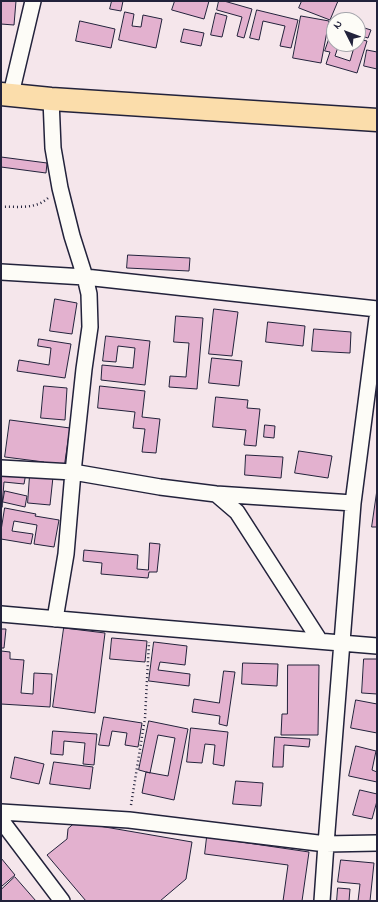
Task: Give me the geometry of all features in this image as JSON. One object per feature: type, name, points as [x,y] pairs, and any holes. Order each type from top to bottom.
[{"type":"highway","points":[[6,94],[51,99],[377,120]]},
{"type":"street","points":[[6,94],[33,1]]},
{"type":"street","points":[[51,99],[53,148],[60,188],[89,294],[90,327],[73,472],[66,554],[55,619]]},
{"type":"street","points":[[1,272],[85,277],[377,309]]},
{"type":"street","points":[[322,901],[353,503],[377,318]]},
{"type":"street","points":[[1,468],[73,472],[216,494],[353,503]]},
{"type":"street","points":[[216,494],[237,512],[320,641]]},
{"type":"street","points":[[237,512],[240,495]]},
{"type":"street","points":[[1,614],[377,646]]},
{"type":"street","points":[[1,812],[129,820],[326,844],[377,843]]},
{"type":"street","points":[[1,820],[62,901]]},
{"type":"path","points":[[1,207],[26,207],[37,205],[46,200],[60,188]]},
{"type":"path","points":[[129,820],[145,718],[150,627]]},
{"type":"building","points":[[1,1],[16,1],[14,25],[1,24]]},
{"type":"building","points":[[112,1],[123,1],[121,11],[110,9]]},
{"type":"building","points":[[175,1],[209,1],[204,19],[172,10]]},
{"type":"building","points":[[219,1],[252,9],[244,38],[237,36],[242,17],[217,10]]},
{"type":"building","points":[[302,1],[338,1],[333,12],[326,12],[326,18],[299,8]]},
{"type":"building","points":[[257,10],[298,20],[291,48],[280,46],[285,26],[263,21],[259,40],[250,38]]},
{"type":"building","points":[[125,12],[134,14],[132,26],[141,27],[143,15],[162,19],[156,48],[119,40]]},
{"type":"building","points":[[216,13],[227,16],[222,37],[211,35]]},
{"type":"building","points":[[301,16],[326,20],[326,37],[321,63],[293,58]]},
{"type":"building","points":[[80,21],[115,29],[111,48],[76,41]]},
{"type":"building","points":[[366,28],[371,30],[368,38],[366,37]]},
{"type":"building","points":[[184,29],[204,33],[201,46],[181,42]]},
{"type":"building","points":[[367,50],[377,52],[377,69],[364,66]]},
{"type":"building","points":[[330,52],[336,52],[335,56],[350,61],[353,52],[364,52],[357,73],[326,64]]},
{"type":"building","points":[[1,157],[47,163],[46,173],[1,167]]},
{"type":"building","points":[[128,255],[190,258],[189,271],[127,268]]},
{"type":"building","points":[[55,299],[77,303],[72,334],[50,331]]},
{"type":"building","points":[[214,309],[238,312],[232,356],[209,354]]},
{"type":"building","points":[[176,316],[203,318],[197,389],[169,387],[170,376],[186,377],[189,343],[174,342]]},
{"type":"building","points":[[268,322],[305,326],[303,346],[266,342]]},
{"type":"building","points":[[314,329],[351,332],[350,353],[312,351]]},
{"type":"building","points":[[106,336],[150,341],[145,385],[101,380],[102,365],[133,368],[135,348],[118,346],[116,362],[103,361]]},
{"type":"building","points":[[39,339],[71,344],[65,378],[17,371],[19,360],[49,365],[51,348],[38,346]]},
{"type":"building","points":[[212,358],[242,361],[239,386],[209,383]]},
{"type":"building","points":[[44,386],[67,388],[65,420],[41,418]]},
{"type":"building","points":[[100,386],[145,391],[142,417],[160,419],[156,453],[142,452],[145,429],[133,428],[135,412],[98,408]]},
{"type":"building","points":[[216,397],[248,400],[247,408],[260,409],[256,446],[244,445],[246,430],[213,427]]},
{"type":"building","points":[[10,420],[70,428],[64,468],[43,466],[44,462],[5,457]]},
{"type":"building","points":[[265,425],[275,426],[274,438],[264,437]]},
{"type":"building","points":[[299,451],[332,456],[328,478],[295,473]]},
{"type":"building","points":[[246,455],[283,457],[281,478],[245,475]]},
{"type":"building","points":[[1,470],[26,473],[24,484],[4,482],[2,507]]},
{"type":"building","points":[[30,475],[53,477],[50,505],[28,503]]},
{"type":"building","points":[[377,490],[377,527],[372,527]]},
{"type":"building","points":[[5,491],[27,496],[25,507],[3,502]]},
{"type":"building","points":[[5,508],[36,514],[35,516],[59,520],[54,547],[34,544],[37,525],[14,521],[12,531],[33,534],[31,544],[1,539]]},
{"type":"building","points":[[150,543],[160,544],[157,572],[149,572],[148,578],[101,574],[102,563],[83,561],[84,550],[138,555],[137,569],[148,570]]},
{"type":"building","points":[[64,628],[105,633],[95,713],[53,707]]},
{"type":"building","points":[[1,629],[6,629],[4,648],[1,648]]},
{"type":"building","points":[[112,638],[147,641],[145,662],[110,659]]},
{"type":"building","points":[[154,642],[187,646],[185,665],[160,662],[158,670],[190,674],[189,686],[149,681]]},
{"type":"building","points":[[1,651],[10,652],[10,659],[24,660],[21,693],[33,694],[34,673],[52,674],[50,707],[1,704]]},
{"type":"building","points":[[364,659],[377,659],[377,694],[362,693]]},
{"type":"building","points":[[243,663],[278,664],[277,686],[242,684]]},
{"type":"building","points":[[288,665],[319,665],[318,735],[281,735],[282,714],[287,714]]},
{"type":"building","points":[[224,671],[235,672],[227,726],[219,724],[220,716],[192,712],[194,699],[219,703]]},
{"type":"building","points":[[356,700],[377,704],[377,733],[351,728]]},
{"type":"building","points":[[104,717],[142,723],[138,747],[125,745],[127,733],[112,731],[109,746],[99,745]]},
{"type":"building","points":[[149,721],[188,729],[174,800],[142,793],[147,772],[139,770]],"holes":[[[158,735],[175,738],[168,776],[150,773]]]},
{"type":"building","points":[[191,728],[228,732],[224,766],[213,764],[215,745],[205,744],[202,763],[187,762]]},
{"type":"building","points":[[53,731],[97,734],[94,765],[83,764],[85,743],[64,741],[63,755],[51,754]]},
{"type":"building","points":[[275,737],[310,739],[309,747],[284,745],[283,767],[273,767]]},
{"type":"building","points":[[356,746],[376,751],[372,770],[377,772],[377,782],[349,776]]},
{"type":"building","points":[[15,757],[44,764],[39,784],[11,778]]},
{"type":"building","points":[[54,762],[93,767],[90,789],[50,784]]},
{"type":"building","points":[[236,781],[263,783],[261,806],[233,804]]},
{"type":"building","points":[[360,790],[377,794],[377,801],[372,819],[353,815]]},
{"type":"building","points":[[76,822],[192,842],[186,879],[160,901],[86,901],[47,855],[67,839],[68,829]]},
{"type":"building","points":[[207,837],[309,852],[302,901],[283,901],[288,865],[205,854]]},
{"type":"building","points":[[1,858],[15,875],[2,886],[1,884]]},
{"type":"building","points":[[341,860],[374,863],[370,901],[358,901],[360,884],[338,882]]},
{"type":"building","points":[[15,877],[36,901],[1,901],[1,890]]},
{"type":"building","points":[[338,888],[350,889],[349,901],[337,901]]}]
